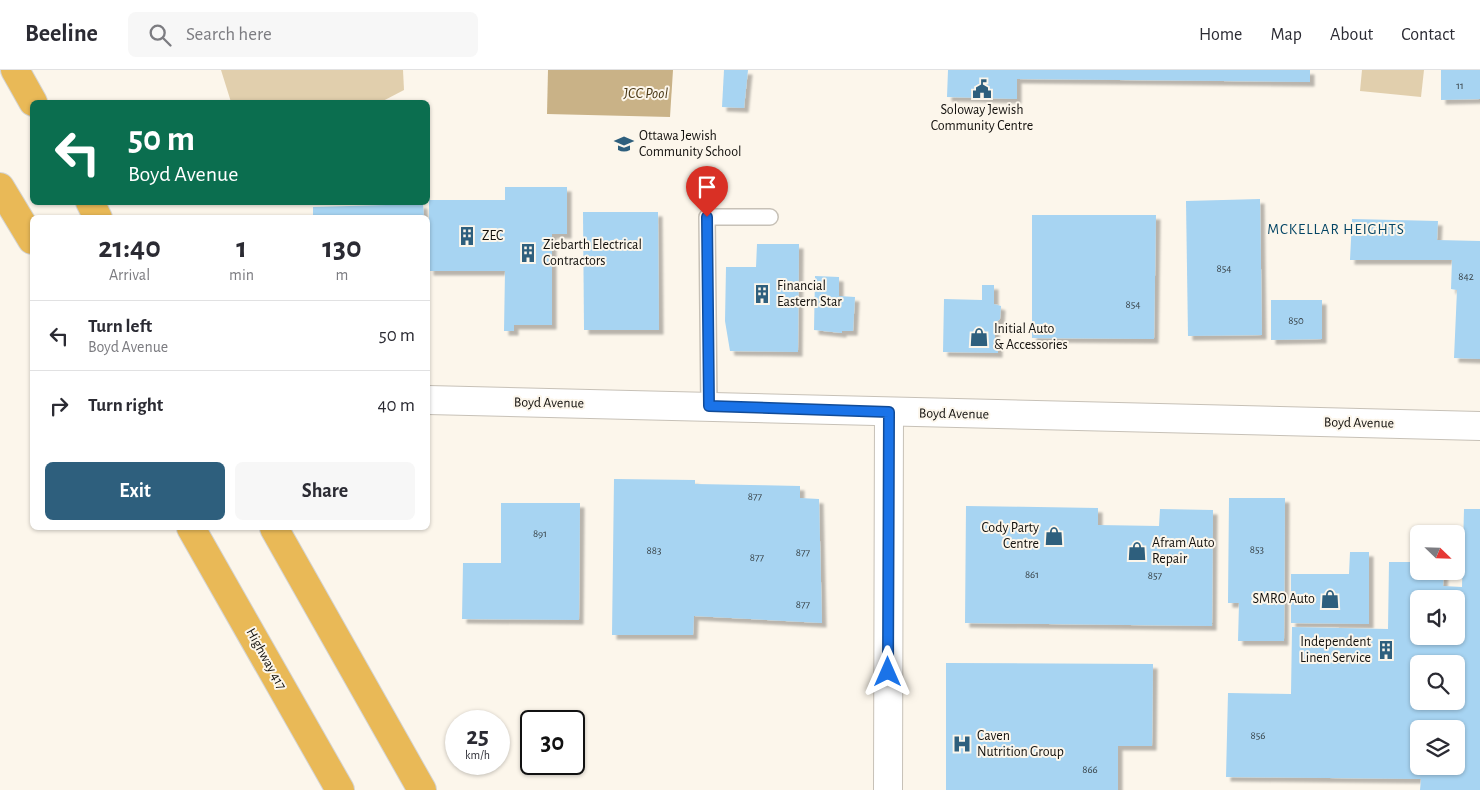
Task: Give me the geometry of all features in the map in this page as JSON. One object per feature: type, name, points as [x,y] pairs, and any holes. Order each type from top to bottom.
[{"type":"highway","points":[[15,70],[32,100]]},
{"type":"highway","points":[[0,187],[30,237]]},
{"type":"highway","name":"Highway 417","points":[[192,530],[340,790]]},
{"type":"highway","points":[[275,530],[422,790]]},
{"type":"street","name":"Boyd Avenue","points":[[430,400],[1480,426]]},
{"type":"street","points":[[888,790],[889,412]]},
{"type":"lane","points":[[709,406],[707,217],[770,217]]},
{"type":"shaded area","points":[[221,70],[403,70],[404,90],[385,100],[230,100]]},
{"type":"shaded area","points":[[1362,70],[1424,70],[1421,97],[1360,91]]},
{"type":"water","name":"JCC Pool","points":[[548,70],[673,70],[670,117],[547,114]]},
{"type":"building","points":[[724,70],[748,70],[744,108],[722,107]]},
{"type":"building","name":"Soloway Jewish Community Centre","points":[[948,70],[1310,70],[1310,82],[1017,79],[1017,99],[947,97]]},
{"type":"building","points":[[1441,70],[1480,70],[1480,99],[1441,100]]},
{"type":"building","points":[[505,187],[567,187],[567,234],[552,234],[552,325],[514,325],[514,331],[504,331],[505,271],[430,271],[430,200],[505,200]]},
{"type":"building","points":[[1260,199],[1262,335],[1188,336],[1186,201]]},
{"type":"building","points":[[423,205],[424,215],[313,215],[313,207]]},
{"type":"building","points":[[583,212],[658,212],[659,330],[584,330]]},
{"type":"building","points":[[1032,215],[1156,215],[1154,339],[1032,338]]},
{"type":"building","points":[[1352,219],[1438,221],[1437,240],[1480,241],[1480,359],[1454,358],[1457,290],[1451,289],[1452,260],[1350,260]]},
{"type":"building","name":"Financial Eastern Star","points":[[757,244],[799,244],[798,352],[730,351],[725,321],[726,267],[756,267]]},
{"type":"building","points":[[815,276],[839,277],[839,296],[855,297],[853,331],[842,331],[842,333],[814,330]]},
{"type":"building","points":[[982,285],[994,285],[994,304],[1001,306],[1000,319],[995,323],[995,341],[998,341],[998,353],[943,352],[944,299],[982,300]]},
{"type":"building","points":[[1271,300],[1322,300],[1322,339],[1271,340]]},
{"type":"building","points":[[614,479],[695,480],[695,484],[800,486],[800,498],[819,499],[822,623],[694,616],[693,635],[612,635]]},
{"type":"building","points":[[1229,498],[1285,498],[1284,641],[1238,641],[1239,603],[1228,603]]},
{"type":"building","points":[[501,503],[580,503],[579,620],[462,619],[463,563],[501,563]]},
{"type":"building","points":[[966,506],[1098,508],[1098,525],[1159,526],[1160,509],[1213,510],[1212,626],[965,623]]},
{"type":"building","name":"Independent Linen Service","points":[[1464,509],[1480,509],[1480,790],[1420,790],[1421,779],[1226,777],[1228,693],[1291,694],[1292,627],[1388,629],[1389,562],[1410,562],[1410,580],[1443,580],[1443,586],[1462,587],[1462,580],[1465,580]]},
{"type":"building","name":"SMRO Auto","points":[[1350,552],[1369,552],[1369,624],[1291,623],[1291,574],[1349,574]]},
{"type":"building","points":[[946,663],[1153,664],[1152,746],[1118,746],[1118,790],[946,790]]},
{"type":"place","name":"Soloway Jewish Community Centre","points":[[982,89]]},
{"type":"place","name":"Ottawa Jewish Community School","points":[[624,144]]},
{"type":"place","name":"ZEC","points":[[467,236]]},
{"type":"place","name":"Ziebarth Electrical Contractors","points":[[528,253]]},
{"type":"place","name":"Financial Eastern Star","points":[[762,294]]},
{"type":"place","name":"Initial Auto & Accessories","points":[[979,337]]},
{"type":"place","name":"Cody Party Centre","points":[[1054,536]]},
{"type":"place","name":"Afram Auto Repair","points":[[1137,551]]},
{"type":"place","name":"SMRO Auto","points":[[1330,599]]},
{"type":"place","name":"Independent Linen Service","points":[[1386,650]]},
{"type":"place","name":"Caven Nutrition Group","points":[[962,744]]},
{"type":"district","name":"MCKELLAR HEIGHTS","points":[[1336,229]]},
{"type":"route","points":[[707,217],[709,406],[889,412],[888,672]]}]
